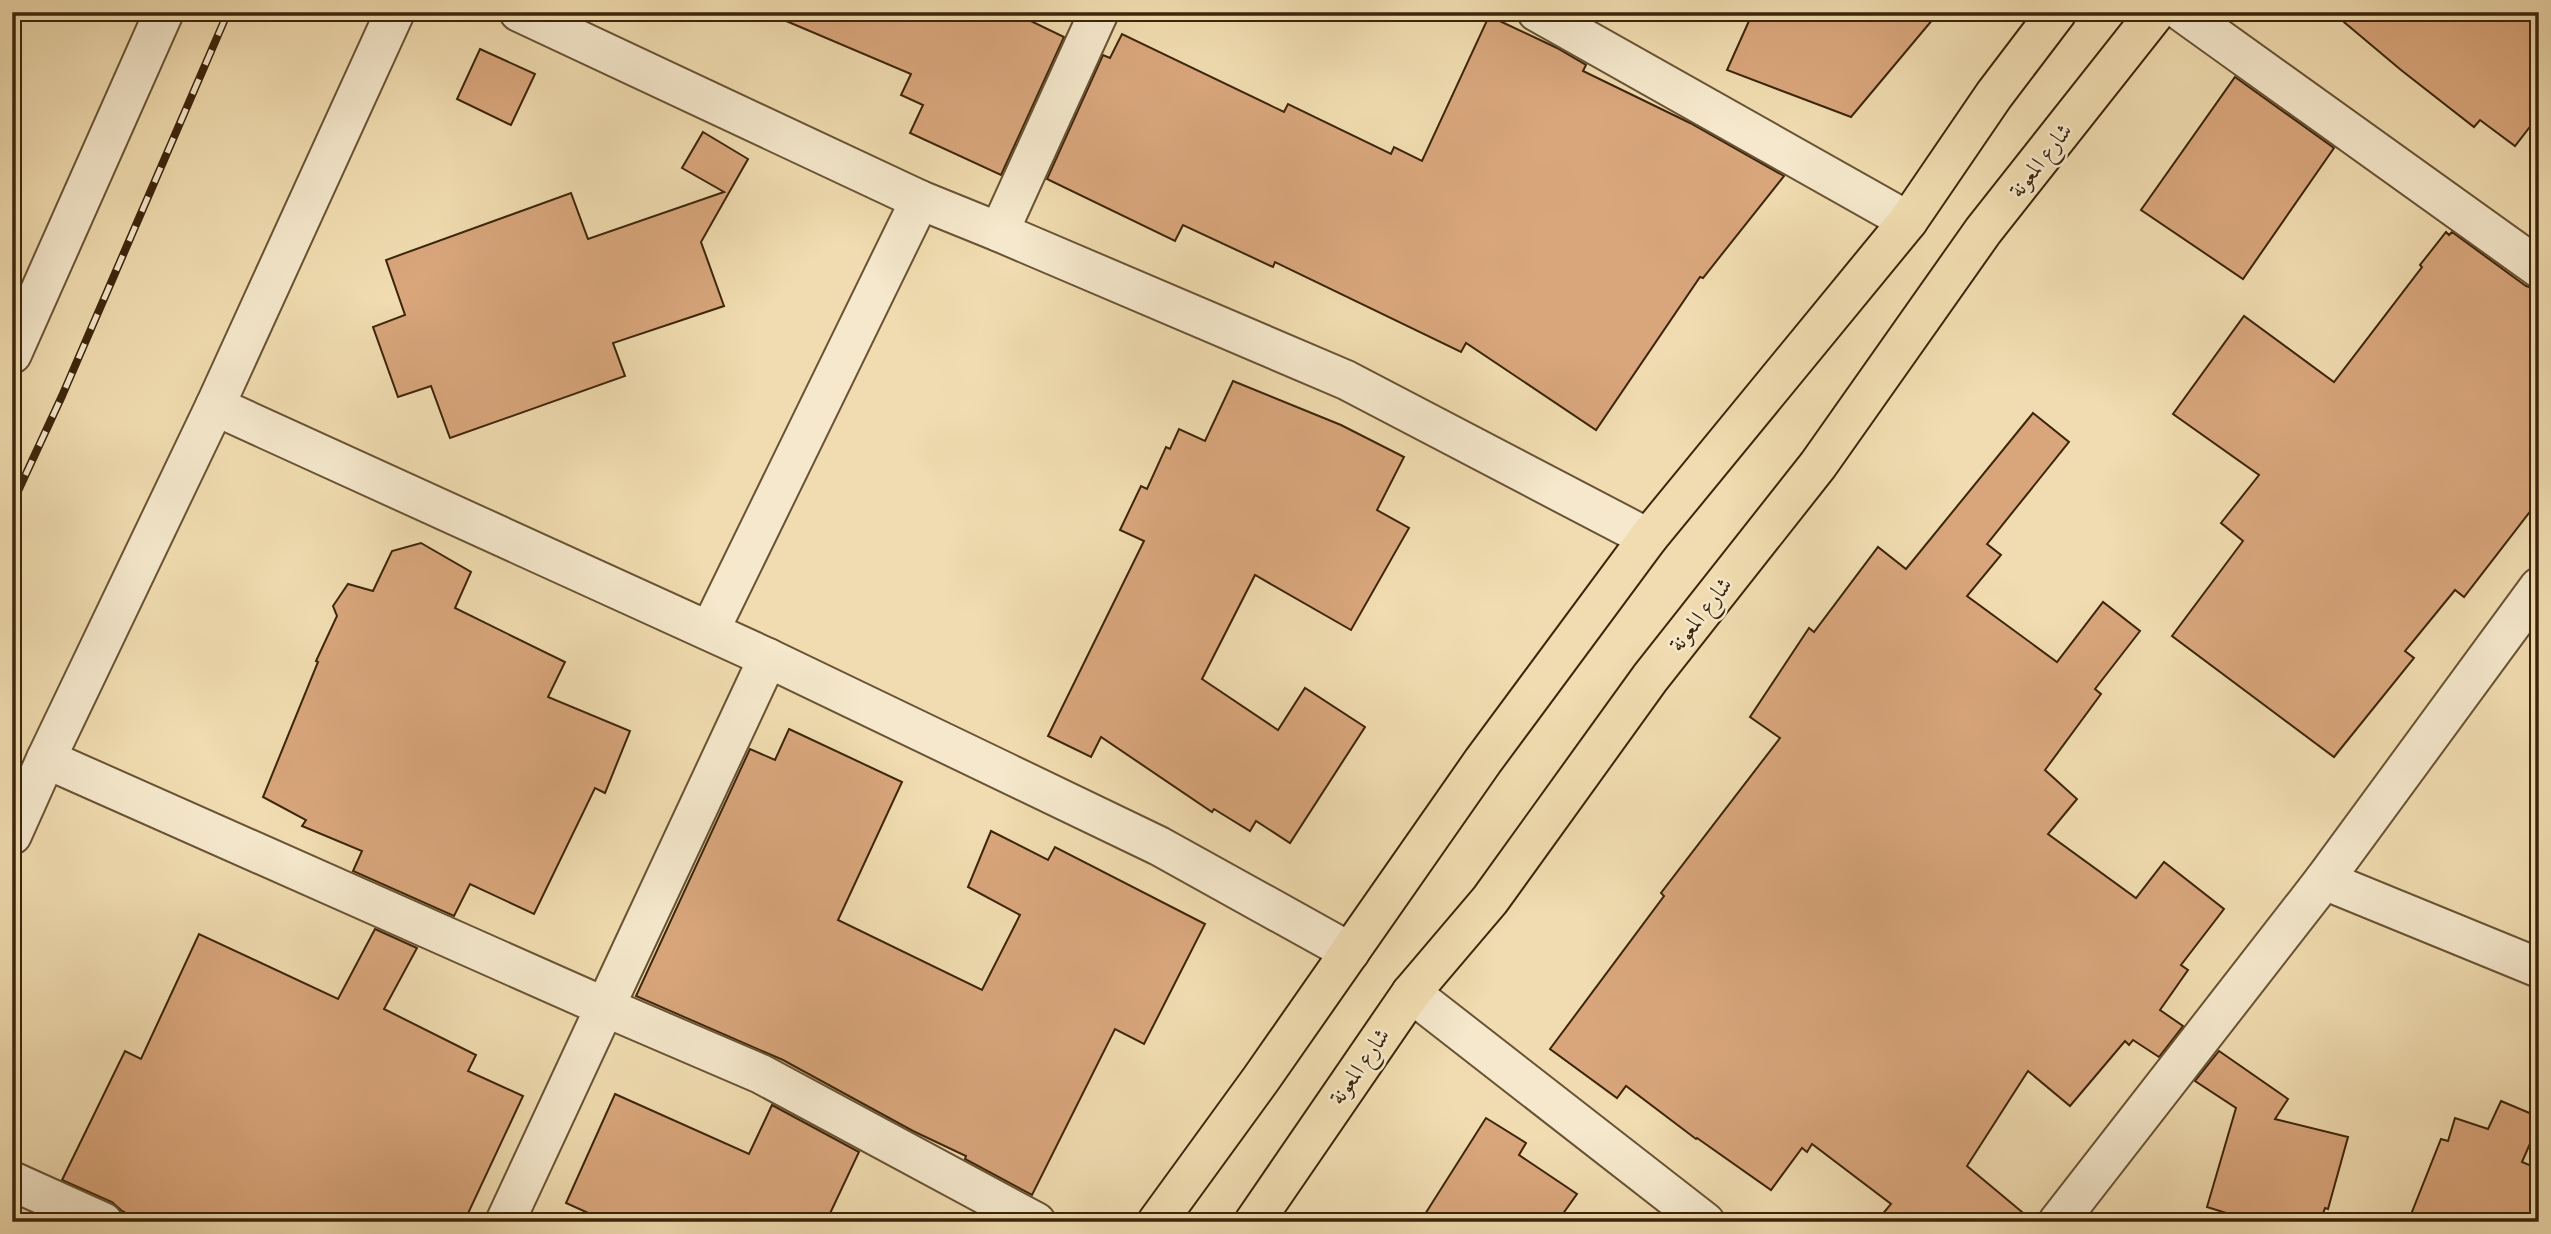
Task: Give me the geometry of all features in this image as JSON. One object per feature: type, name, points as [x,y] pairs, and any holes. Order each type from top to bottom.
[{"type":"highway","points":[[1157,1222],[1483,761],[1648,538],[1908,221],[1994,95],[2057,12]]},
{"type":"highway","name":"شارع المعونة","points":[[1254,1222],[1410,993],[1490,901],[1650,678],[1818,465],[1983,231],[2156,12]]},
{"type":"street","points":[[12,354],[164,12]]},
{"type":"street","points":[[12,835],[215,406],[396,12]]},
{"type":"street","points":[[519,12],[920,200],[1346,380],[1648,538]]},
{"type":"street","points":[[999,232],[1099,12]]},
{"type":"street","points":[[1537,12],[1908,221]]},
{"type":"street","points":[[2182,12],[2539,268]]},
{"type":"street","points":[[710,630],[920,200]]},
{"type":"street","points":[[215,406],[710,630],[1159,846],[1350,952]]},
{"type":"street","points":[[2058,1222],[2324,880],[2539,587]]},
{"type":"street","points":[[505,1222],[768,658]]},
{"type":"street","points":[[46,759],[605,1007],[741,1064],[1036,1222]]},
{"type":"street","points":[[2324,880],[2539,968]]},
{"type":"street","points":[[1410,993],[1705,1222]]},
{"type":"street","points":[[12,1181],[103,1222]]},
{"type":"building","points":[[765,12],[1012,12],[1064,37],[1001,175],[910,133],[923,105],[901,95],[911,74]]},
{"type":"building","points":[[1753,12],[1939,12],[1851,117],[1727,70]]},
{"type":"building","points":[[2332,12],[2539,12],[2539,115],[2515,146],[2480,120],[2474,127]]},
{"type":"building","points":[[1489,16],[1557,48],[1586,65],[1583,71],[1690,123],[1784,176],[1703,278],[1700,277],[1596,430],[1466,343],[1461,352],[1275,262],[1273,267],[1183,225],[1175,241],[1047,179],[1103,55],[1110,58],[1122,34],[1284,112],[1288,104],[1391,154],[1394,147],[1422,161]]},
{"type":"building","points":[[480,49],[535,74],[511,125],[457,99]]},
{"type":"building","points":[[2235,77],[2334,148],[2243,279],[2141,210]]},
{"type":"building","points":[[703,132],[748,159],[701,242],[724,306],[613,343],[625,376],[450,438],[431,386],[398,397],[373,327],[405,315],[386,260],[571,193],[588,239],[724,192],[682,168]]},
{"type":"building","points":[[2446,232],[2449,235],[2452,232],[2526,286],[2539,290],[2539,500],[2464,597],[2455,590],[2405,651],[2414,658],[2334,757],[2172,636],[2243,541],[2221,523],[2259,475],[2173,414],[2244,316],[2334,382]]},
{"type":"building","points":[[1233,381],[1341,425],[1404,457],[1377,510],[1409,528],[1351,630],[1255,575],[1202,679],[1278,730],[1305,688],[1365,727],[1290,843],[1256,821],[1250,831],[1214,809],[1212,812],[1101,737],[1091,757],[1048,736],[1144,541],[1120,530],[1141,486],[1147,489],[1166,447],[1170,449],[1179,429],[1205,441]]},
{"type":"building","points":[[2033,413],[2069,442],[1987,544],[2001,555],[1967,596],[2057,662],[2103,602],[2140,631],[2095,689],[2101,694],[2045,770],[2077,799],[2048,834],[2136,898],[2164,862],[2224,909],[2181,965],[2188,970],[2160,1010],[2183,1026],[2159,1057],[2133,1040],[2129,1045],[2125,1041],[2070,1106],[2028,1071],[1967,1166],[2034,1222],[1876,1222],[1891,1204],[1812,1144],[1807,1152],[1802,1148],[1771,1190],[1696,1139],[1626,1086],[1617,1098],[1550,1049],[1664,896],[1661,893],[1780,738],[1750,717],[1809,628],[1814,632],[1878,547],[1906,569]]},
{"type":"building","points":[[421,543],[471,572],[455,608],[565,662],[548,697],[630,731],[605,793],[595,788],[534,914],[470,884],[454,916],[353,871],[362,851],[302,826],[306,820],[263,797],[318,662],[316,661],[337,616],[333,606],[348,584],[373,591],[392,551]]},
{"type":"building","points":[[789,729],[902,782],[838,920],[982,990],[1020,915],[968,887],[991,831],[1048,860],[1055,847],[1205,924],[1144,1044],[1115,1029],[1032,1195],[965,1159],[966,1156],[913,1131],[783,1060],[636,996],[750,749],[775,760]]},
{"type":"building","points":[[375,929],[417,948],[384,1009],[476,1055],[468,1071],[523,1096],[464,1222],[143,1222],[122,1211],[112,1202],[62,1180],[125,1051],[141,1059],[199,934],[338,999]]},
{"type":"building","points":[[2219,1051],[2288,1099],[2275,1119],[2348,1137],[2328,1209],[2325,1208],[2320,1222],[2255,1222],[2207,1207],[2236,1108],[2195,1081]]},
{"type":"building","points":[[615,1094],[749,1154],[772,1105],[859,1152],[826,1222],[608,1222],[566,1203]]},
{"type":"building","points":[[2501,1101],[2539,1117],[2539,1123],[2522,1162],[2539,1169],[2539,1222],[2408,1222],[2441,1139],[2448,1141],[2455,1118],[2488,1129]]},
{"type":"building","points":[[1486,1118],[1526,1143],[1519,1155],[1577,1194],[1557,1222],[1420,1222]]},
{"type":"railway","points":[[12,504],[62,396],[228,12]]}]
